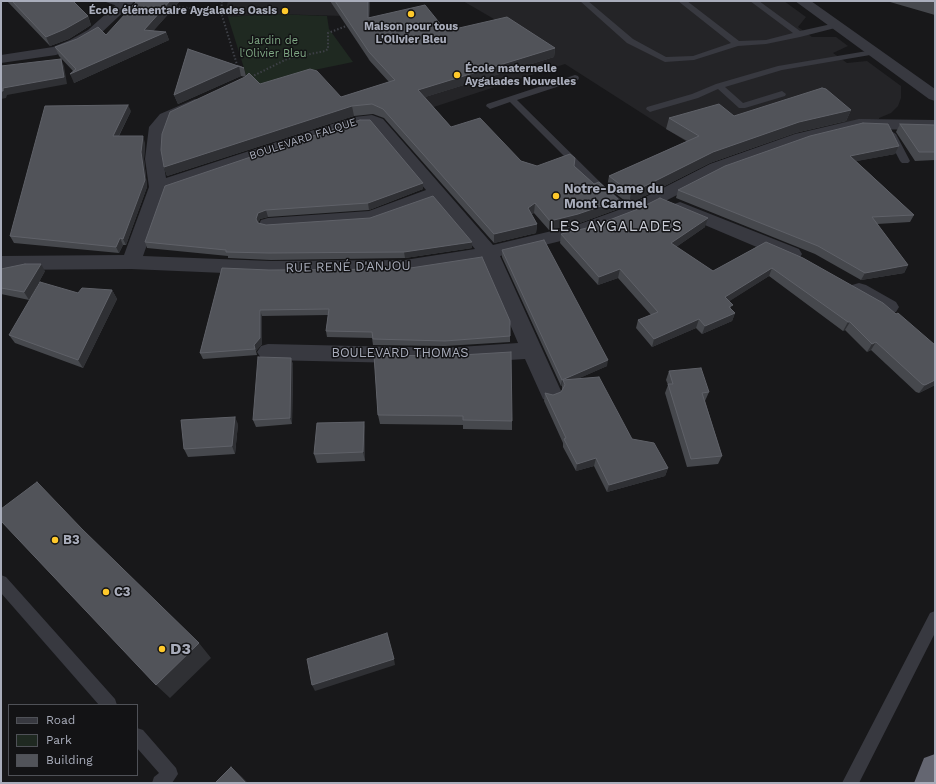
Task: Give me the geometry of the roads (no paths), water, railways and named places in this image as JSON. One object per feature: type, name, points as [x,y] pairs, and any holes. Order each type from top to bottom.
[{"type":"highway","points":[[928,783],[935,769]]},
{"type":"street","points":[[802,1],[935,96]]},
{"type":"street","points":[[1,59],[56,51],[75,43],[93,33],[125,4]]},
{"type":"street","points":[[131,262],[158,187],[154,159],[157,127],[166,117],[207,98]]},
{"type":"street","name":"RUE RENÉ D'ANJOU","points":[[886,124],[935,110]]},
{"type":"street","name":"BOULEVARD FALQUE","points":[[158,187],[360,120],[372,120],[377,122],[436,193],[489,253],[551,393]]},
{"type":"street","name":"RUE RENÉ D'ANJOU","points":[[1,262],[131,262],[271,268],[405,267],[489,253],[582,230],[630,212],[716,168],[801,138],[859,124],[935,125]]},
{"type":"street","points":[[268,224],[371,217],[436,193]]},
{"type":"street","points":[[657,198],[807,260]]},
{"type":"street","points":[[841,280],[889,307]]},
{"type":"street","name":"BOULEVARD THOMAS","points":[[268,352],[446,356],[532,350]]},
{"type":"lane","points":[[107,1],[125,4]]},
{"type":"lane","points":[[584,1],[630,41],[665,60],[694,58],[737,44],[766,42],[800,35],[836,25]]},
{"type":"lane","points":[[682,1],[737,44]]},
{"type":"lane","points":[[754,1],[800,35]]},
{"type":"lane","points":[[650,109],[695,96],[719,86],[781,68],[873,52]]},
{"type":"lane","points":[[490,106],[575,78]]},
{"type":"lane","points":[[719,86],[738,107],[782,94]]},
{"type":"lane","points":[[511,99],[602,189],[630,212]]},
{"type":"lane","points":[[886,124],[905,161]]},
{"type":"lane","points":[[1,582],[108,704]]},
{"type":"lane","points":[[850,783],[935,618]]},
{"type":"lane","points":[[138,737],[170,774],[160,783]]},
{"type":"place","name":"École élémentaire Aygalades Oasis","points":[[285,11]]},
{"type":"place","name":"Maison pour tous L'Olivier Bleu","points":[[411,14]]},
{"type":"place","name":"École maternelle Aygalades Nouvelles","points":[[457,75]]},
{"type":"place","name":"Notre-Dame du Mont Carmel","points":[[556,196]]},
{"type":"place","name":"B3","points":[[55,540]]},
{"type":"place","name":"C3","points":[[106,592]]},
{"type":"place","name":"D3","points":[[162,649]]},
{"type":"district","name":"LES AYGALADES","points":[[616,227]]},
{"type":"park label","name":"Jardin de l'Olivier Bleu","points":[[273,47]]}]
